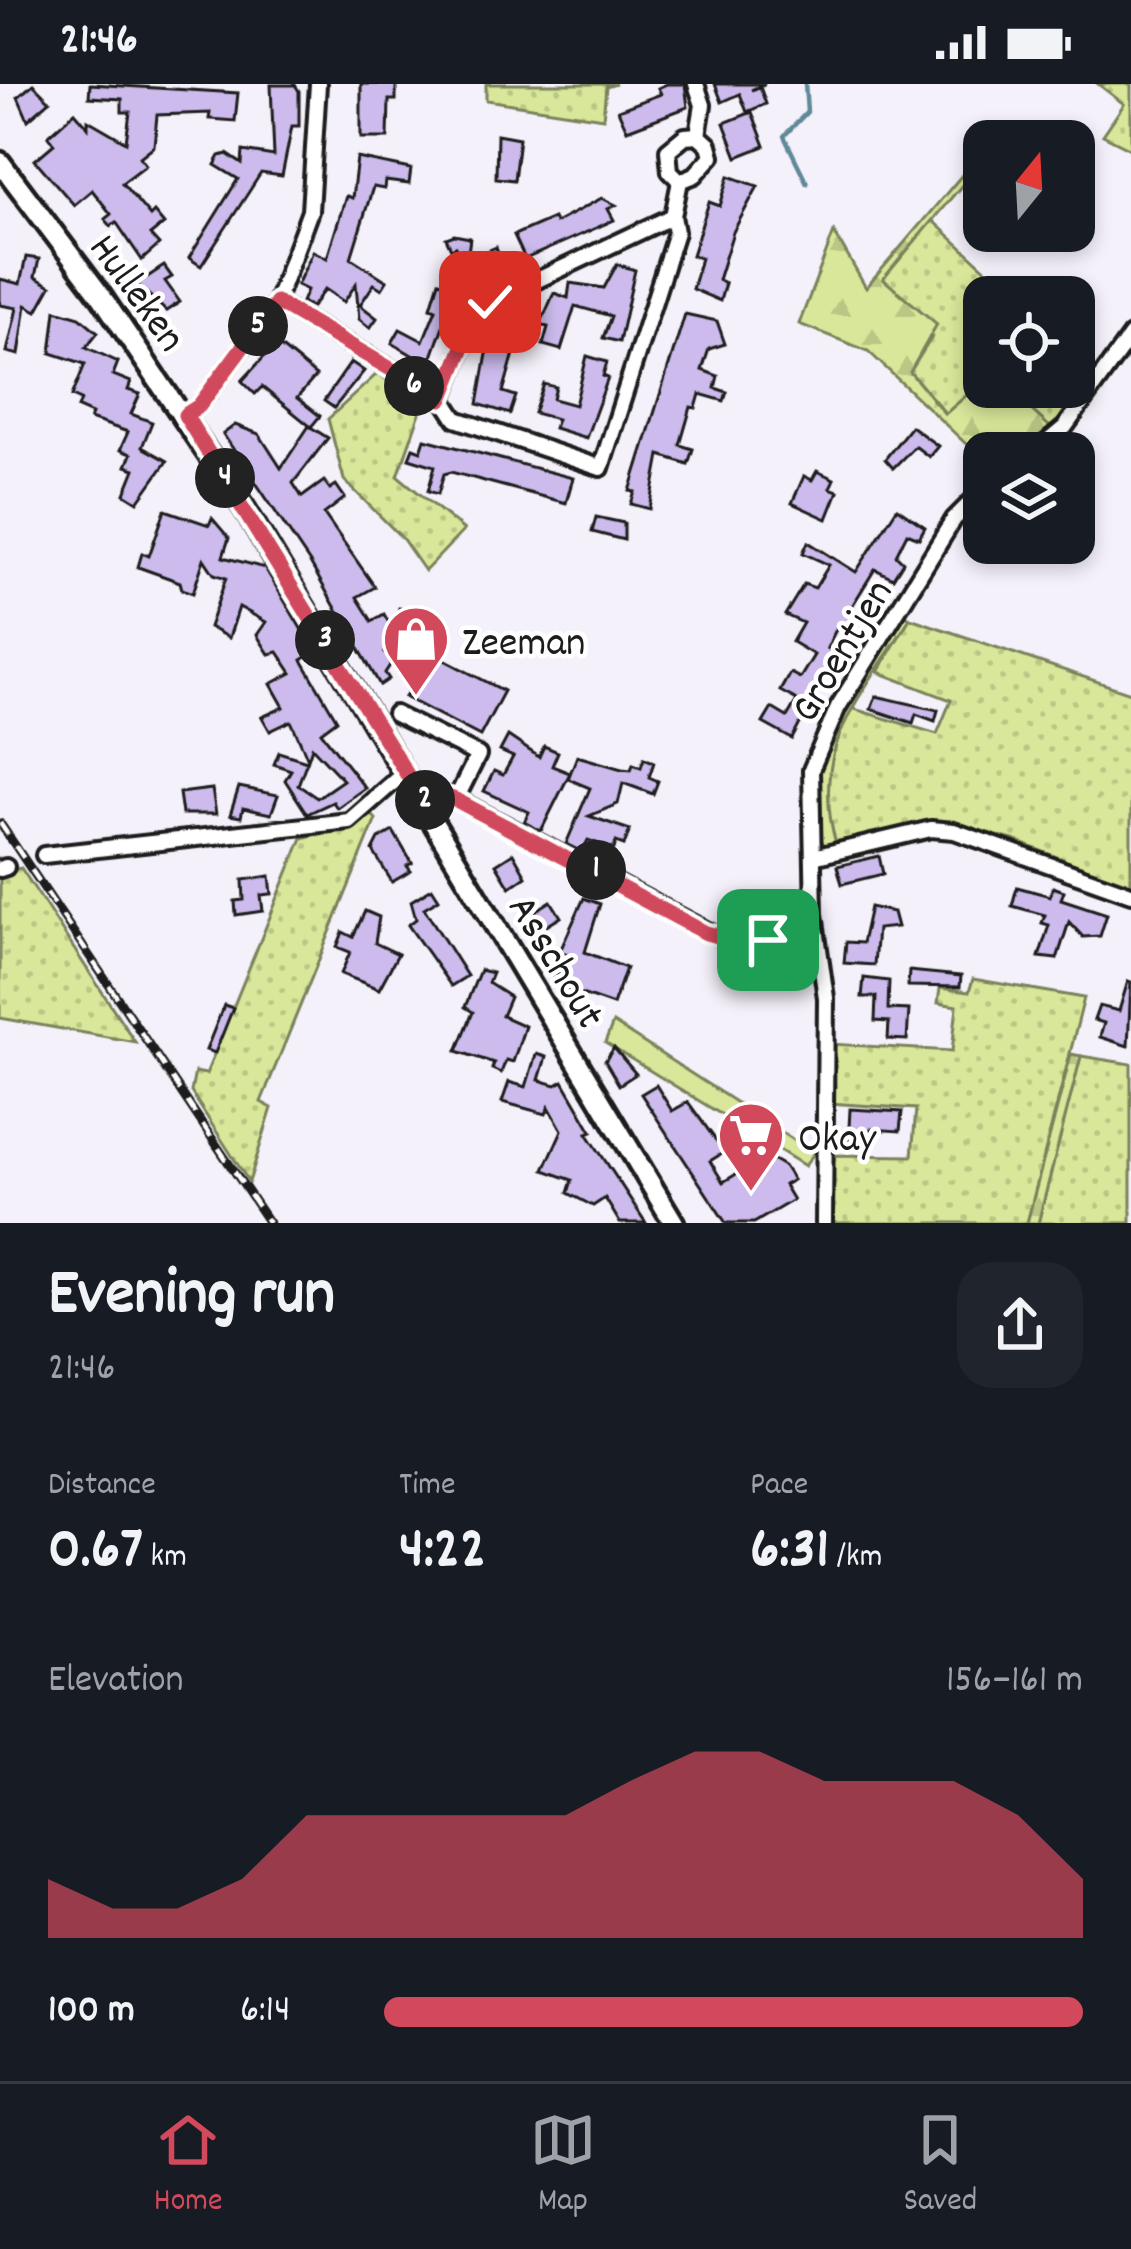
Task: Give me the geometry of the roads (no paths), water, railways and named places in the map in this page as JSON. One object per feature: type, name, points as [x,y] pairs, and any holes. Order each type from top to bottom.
[{"type":"main road","name":"Hulleken","points":[[0,162],[185,415],[405,772]]},
{"type":"main road","name":"Asschout","points":[[405,772],[674,1223]]},
{"type":"street","points":[[185,415],[199,406],[276,302],[310,211],[318,84]]},
{"type":"street","points":[[696,84],[703,105],[698,135]]},
{"type":"street","points":[[276,302],[442,399],[456,419],[601,468],[676,232],[673,216],[680,181],[666,161],[668,150],[685,136],[698,135],[710,145],[712,156],[695,175],[680,181]]},
{"type":"street","points":[[442,399],[474,320],[490,302],[673,216]]},
{"type":"street","points":[[1058,432],[1131,335]]},
{"type":"street","name":"Groentjen","points":[[824,1223],[826,998],[807,796],[819,742],[963,510]]},
{"type":"street","points":[[395,714],[478,755],[456,800]]},
{"type":"street","points":[[44,855],[330,826],[364,813],[405,772]]},
{"type":"street","points":[[424,802],[436,793],[456,800],[706,933],[752,943],[818,945]]},
{"type":"street","points":[[813,857],[931,829],[954,831],[1131,894]]},
{"type":"street","points":[[752,943],[782,932],[813,892]]},
{"type":"waterway","points":[[805,84],[807,112],[784,136],[807,183]]},
{"type":"railway","points":[[0,823],[269,1223]]},
{"type":"place","name":"Zeeman","points":[[416,698]]},
{"type":"place","name":"Okay","points":[[751,1194]]}]
